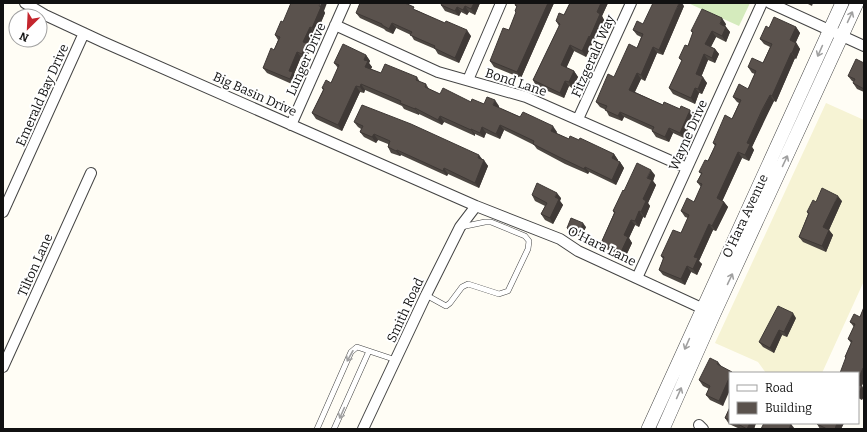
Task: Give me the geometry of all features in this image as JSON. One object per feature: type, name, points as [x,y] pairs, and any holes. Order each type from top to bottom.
[{"type":"street","name":"Big Basin Drive","points":[[25,3],[44,15],[476,206]]},
{"type":"street","name":"Lunger Drive","points":[[291,125],[345,3]]},
{"type":"street","points":[[468,80],[501,3]]},
{"type":"street","name":"Fitzgerald Way","points":[[578,119],[631,3]]},
{"type":"street","name":"Wayne Drive","points":[[637,278],[762,3]]},
{"type":"street","points":[[770,3],[864,46]]},
{"type":"street","name":"O'Hara Avenue","points":[[836,33],[842,3]]},
{"type":"street","name":"O'Hara Avenue","points":[[648,429],[708,311],[836,33],[856,3]]},
{"type":"street","name":"Bond Lane","points":[[335,25],[438,72],[526,97],[687,168]]},
{"type":"street","name":"Emerald Bay Drive","points":[[3,212],[84,33]]},
{"type":"street","name":"Tilton Lane","points":[[3,367],[91,173]]},
{"type":"street","name":"O'Hara Lane","points":[[476,206],[560,239],[578,251],[708,311]]},
{"type":"street","name":"Smith Road","points":[[364,429],[426,295],[460,227],[476,206]]},
{"type":"street","name":"O'Hara Avenue","points":[[663,429],[708,311]]},
{"type":"lane","points":[[426,295],[446,306],[462,287],[468,284],[500,294],[508,291],[528,249],[529,241],[525,236],[491,222],[460,227]]},
{"type":"lane","points":[[318,429],[351,352],[357,347],[396,360]]},
{"type":"lane","points":[[334,429],[369,351]]},
{"type":"shaded area","points":[[826,103],[864,120],[864,281],[822,372],[765,372],[758,362],[715,343]]},
{"type":"green space","points":[[688,3],[750,3],[739,26]]},
{"type":"building","points":[[291,3],[321,3],[319,6],[321,7],[312,28],[310,27],[303,42],[307,43],[302,54],[297,52],[289,71],[293,72],[290,79],[263,68],[271,48],[274,50],[280,37],[275,35],[281,21],[283,22]]},
{"type":"building","points":[[360,3],[405,3],[414,7],[413,9],[445,23],[446,21],[467,30],[455,58],[434,48],[435,46],[410,35],[412,32],[392,23],[389,29],[382,24],[356,13]]},
{"type":"building","points":[[442,3],[474,3],[471,9],[465,6],[463,10],[457,7],[455,11],[441,5]]},
{"type":"building","points":[[516,3],[548,3],[517,72],[490,61],[503,28],[509,30],[516,12]]},
{"type":"building","points":[[570,3],[601,3],[597,12],[600,14],[582,51],[570,45],[561,65],[574,71],[569,82],[565,81],[560,93],[533,80],[560,24],[556,21],[559,13],[564,15]]},
{"type":"building","points":[[653,3],[679,3],[659,50],[653,47],[641,75],[637,73],[629,90],[663,105],[664,102],[680,109],[681,106],[690,110],[680,133],[669,128],[665,137],[652,131],[654,127],[620,112],[618,116],[605,110],[607,106],[596,102],[608,74],[614,77],[629,44],[637,48],[643,34],[633,30],[637,21],[643,24]]},
{"type":"building","points":[[702,9],[722,18],[720,24],[726,27],[722,36],[712,31],[705,44],[715,49],[712,58],[704,54],[696,74],[703,77],[698,89],[695,88],[691,98],[669,88],[682,60],[679,58],[685,45],[688,46],[693,32],[691,31]]},
{"type":"building","points":[[774,17],[796,27],[790,40],[796,43],[772,96],[770,95],[762,110],[747,143],[750,144],[745,155],[738,152],[717,198],[724,202],[712,226],[709,224],[694,257],[698,258],[693,269],[687,266],[681,279],[659,270],[664,257],[661,256],[673,230],[681,233],[689,215],[681,211],[687,198],[694,202],[702,184],[697,182],[702,173],[699,172],[705,160],[708,161],[716,144],[713,143],[725,115],[732,119],[741,100],[733,97],[739,84],[748,89],[756,71],[748,67],[752,58],[763,63],[772,44],[760,39],[766,26],[769,28]]},
{"type":"building","points":[[343,44],[366,55],[364,60],[368,61],[365,67],[381,73],[385,64],[417,77],[416,80],[426,84],[425,87],[440,94],[443,88],[471,102],[472,99],[484,104],[487,97],[495,100],[493,105],[520,117],[523,112],[553,126],[551,131],[569,139],[570,136],[579,140],[580,138],[614,154],[612,158],[620,162],[612,180],[585,167],[584,169],[561,158],[533,144],[534,141],[500,125],[496,134],[482,127],[480,133],[440,116],[438,120],[415,108],[400,103],[401,101],[361,84],[360,87],[356,86],[338,125],[312,113],[324,89],[322,88],[326,80],[331,83],[339,65],[334,63]]},
{"type":"building","points":[[856,59],[864,63],[864,89],[853,83],[855,79],[848,76]]},
{"type":"building","points":[[362,105],[411,124],[479,155],[478,158],[484,160],[475,183],[444,168],[443,171],[397,150],[396,151],[388,147],[390,141],[374,134],[372,137],[360,132],[363,126],[354,122]]},
{"type":"building","points":[[637,163],[651,170],[647,178],[652,180],[643,199],[646,201],[641,212],[639,211],[635,221],[631,220],[624,235],[628,237],[621,252],[601,243],[615,212],[613,211]]},
{"type":"building","points":[[537,183],[557,193],[555,197],[559,199],[550,218],[541,214],[547,203],[532,195]]},
{"type":"building","points":[[822,188],[838,196],[823,227],[829,230],[822,246],[799,237],[809,213],[807,212],[813,200],[816,202]]},
{"type":"building","points":[[571,218],[583,223],[579,234],[567,228]]},
{"type":"building","points":[[778,306],[793,313],[784,332],[779,330],[770,348],[759,342]]},
{"type":"building","points":[[864,307],[864,368],[859,378],[859,372],[840,372],[852,341],[848,339],[855,324],[850,322],[854,314],[860,317]]},
{"type":"building","points":[[710,358],[718,362],[717,364],[732,372],[729,372],[729,378],[719,401],[706,395],[710,386],[699,380]]},
{"type":"building","points":[[859,385],[862,386],[859,393]]},
{"type":"building","points":[[729,409],[729,420],[725,418]]},
{"type":"building","points":[[738,424],[750,424],[747,429]]},
{"type":"building","points":[[764,424],[791,424],[789,429],[761,429]]},
{"type":"building","points":[[817,424],[837,424],[835,429],[827,429]]}]
